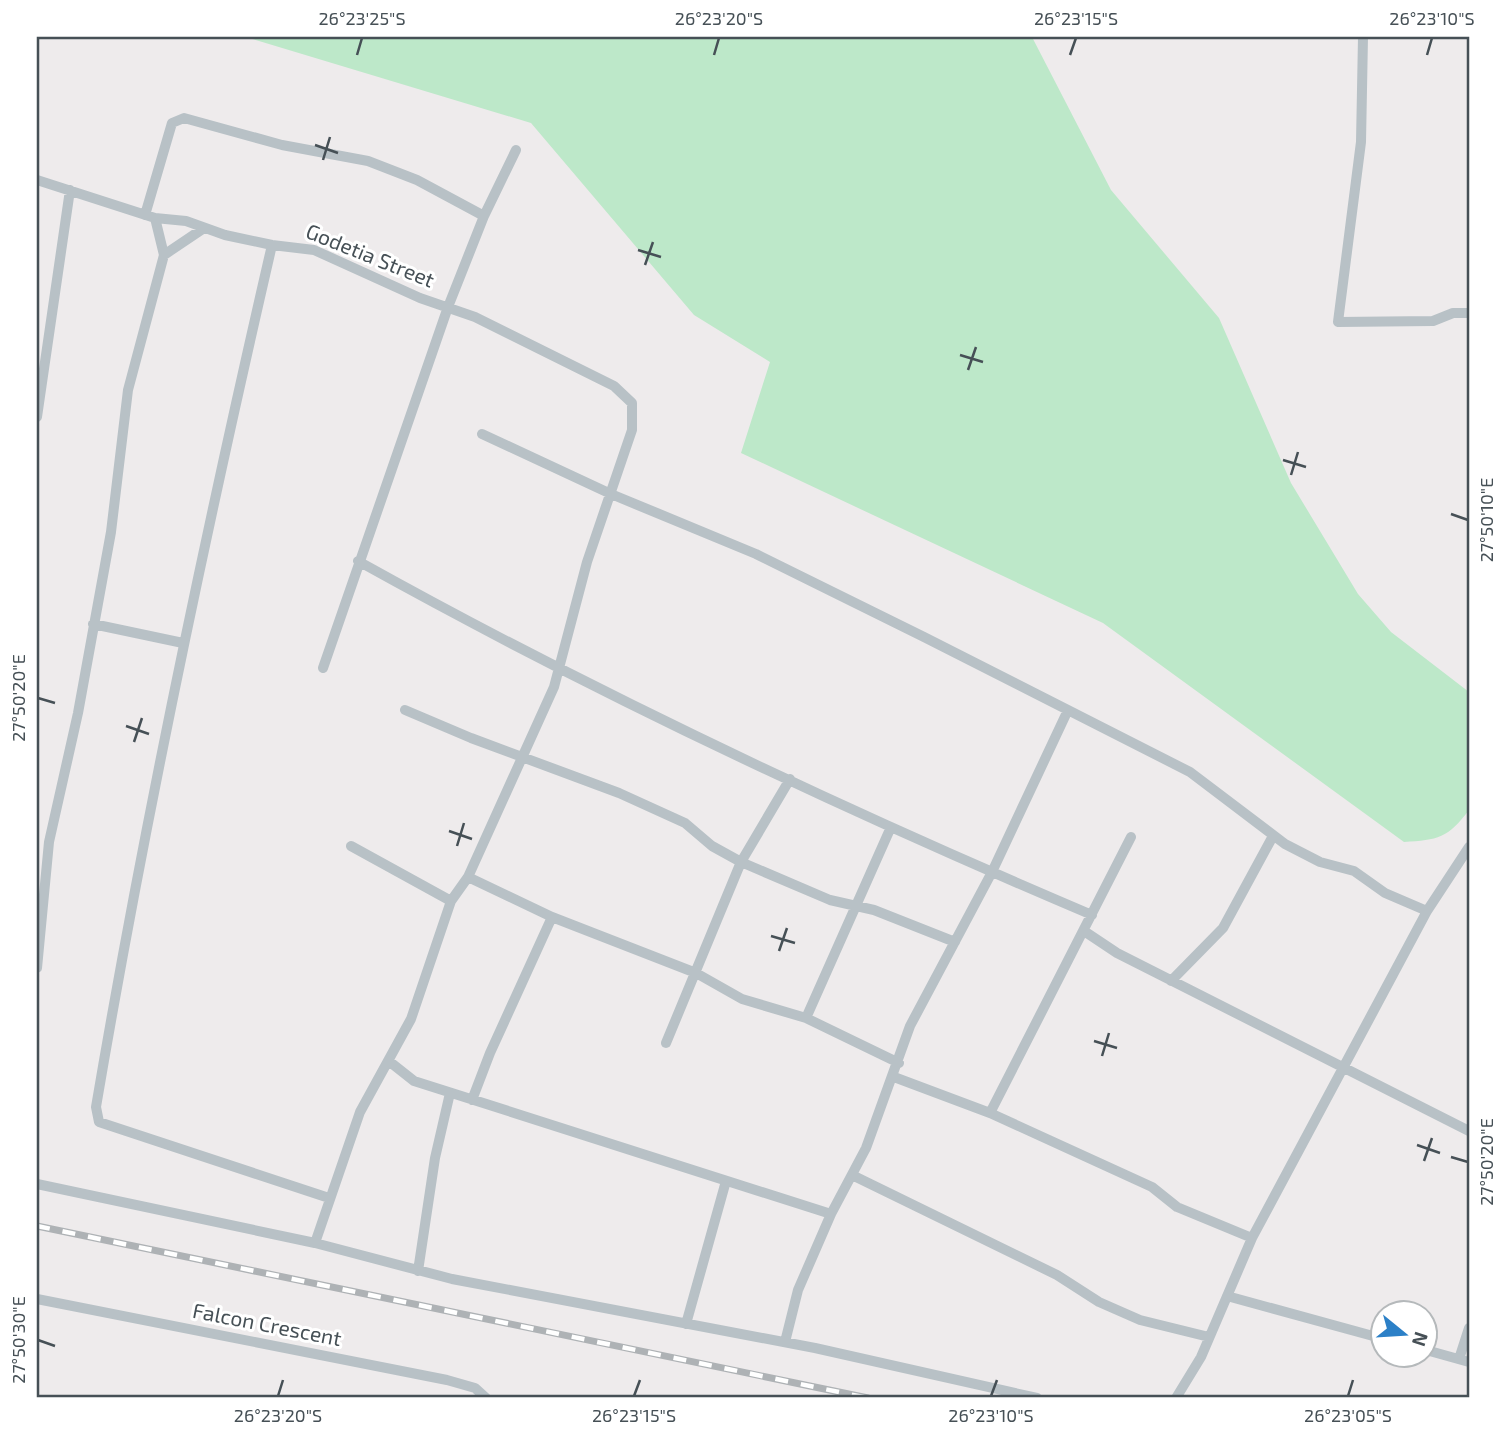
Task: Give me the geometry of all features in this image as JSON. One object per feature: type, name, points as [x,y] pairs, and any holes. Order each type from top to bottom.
[{"type":"street","points":[[1363,37],[1360,142],[1338,322],[1433,321],[1453,313],[1469,313]]},
{"type":"street","points":[[37,968],[49,842],[78,713],[111,533],[128,390],[164,255],[150,217],[172,122],[184,118],[282,145],[368,161],[417,180],[484,216]]},
{"type":"street","points":[[323,668],[335,640],[358,561],[448,307],[484,216],[516,150]]},
{"type":"street","name":"Godetia Street","points":[[37,180],[150,217],[186,221],[272,245],[314,250],[484,321],[614,386],[632,403],[632,430],[611,494]]},
{"type":"street","points":[[37,417],[70,190]]},
{"type":"street","points":[[164,255],[204,228]]},
{"type":"street","points":[[272,245],[183,643],[123,947],[96,1107],[99,1122],[329,1198]]},
{"type":"street","points":[[482,434],[611,494],[756,554],[1068,710],[1190,772],[1273,836],[1320,862],[1354,871],[1385,894],[1427,911]]},
{"type":"street","points":[[315,1243],[360,1112],[390,1062],[411,1019],[451,901],[468,877],[524,757],[558,670],[587,562],[611,494]]},
{"type":"street","points":[[358,561],[558,670],[891,827],[1092,915]]},
{"type":"street","points":[[93,624],[183,643]]},
{"type":"street","points":[[405,710],[619,793],[685,823],[712,846],[741,862],[831,900],[874,910],[955,942]]},
{"type":"street","points":[[785,1342],[798,1290],[831,1214],[866,1148],[894,1077],[910,1026],[992,872],[1068,710]]},
{"type":"street","points":[[666,1043],[741,862],[790,779]]},
{"type":"street","points":[[806,1018],[891,827]]},
{"type":"street","points":[[1171,981],[1223,928],[1273,836]]},
{"type":"street","points":[[989,1113],[1131,837]]},
{"type":"street","points":[[351,846],[451,901]]},
{"type":"street","points":[[1176,1398],[1209,1337],[1252,1238],[1343,1067],[1427,911],[1469,848]]},
{"type":"street","points":[[468,877],[551,917],[696,972],[742,999],[806,1018],[899,1063]]},
{"type":"street","points":[[472,1100],[490,1053],[551,917]]},
{"type":"street","points":[[1084,931],[1117,953],[1469,1131]]},
{"type":"street","points":[[390,1062],[414,1081],[831,1214]]},
{"type":"street","points":[[894,1077],[989,1113],[1152,1187],[1177,1207],[1252,1238]]},
{"type":"street","points":[[418,1271],[435,1158],[450,1093]]},
{"type":"street","points":[[852,1175],[1057,1275],[1099,1303],[1140,1320],[1209,1337]]},
{"type":"street","points":[[687,1324],[726,1181]]},
{"type":"street","points":[[37,1184],[315,1243],[418,1271],[785,1342],[1037,1398]]},
{"type":"street","points":[[1227,1296],[1370,1335]]},
{"type":"street","name":"Falcon Crescent","points":[[37,1299],[447,1380],[475,1388],[486,1398]]},
{"type":"street","points":[[1440,1354],[1464,1360],[1469,1328]]},
{"type":"green space","points":[[246,37],[1032,37],[1111,190],[1219,318],[1291,483],[1358,594],[1391,632],[1469,692],[1469,810],[1455,827],[1441,836],[1404,842],[1103,623],[741,453],[770,362],[694,315],[531,123]]},
{"type":"railway","points":[[37,1226],[868,1398]]}]
